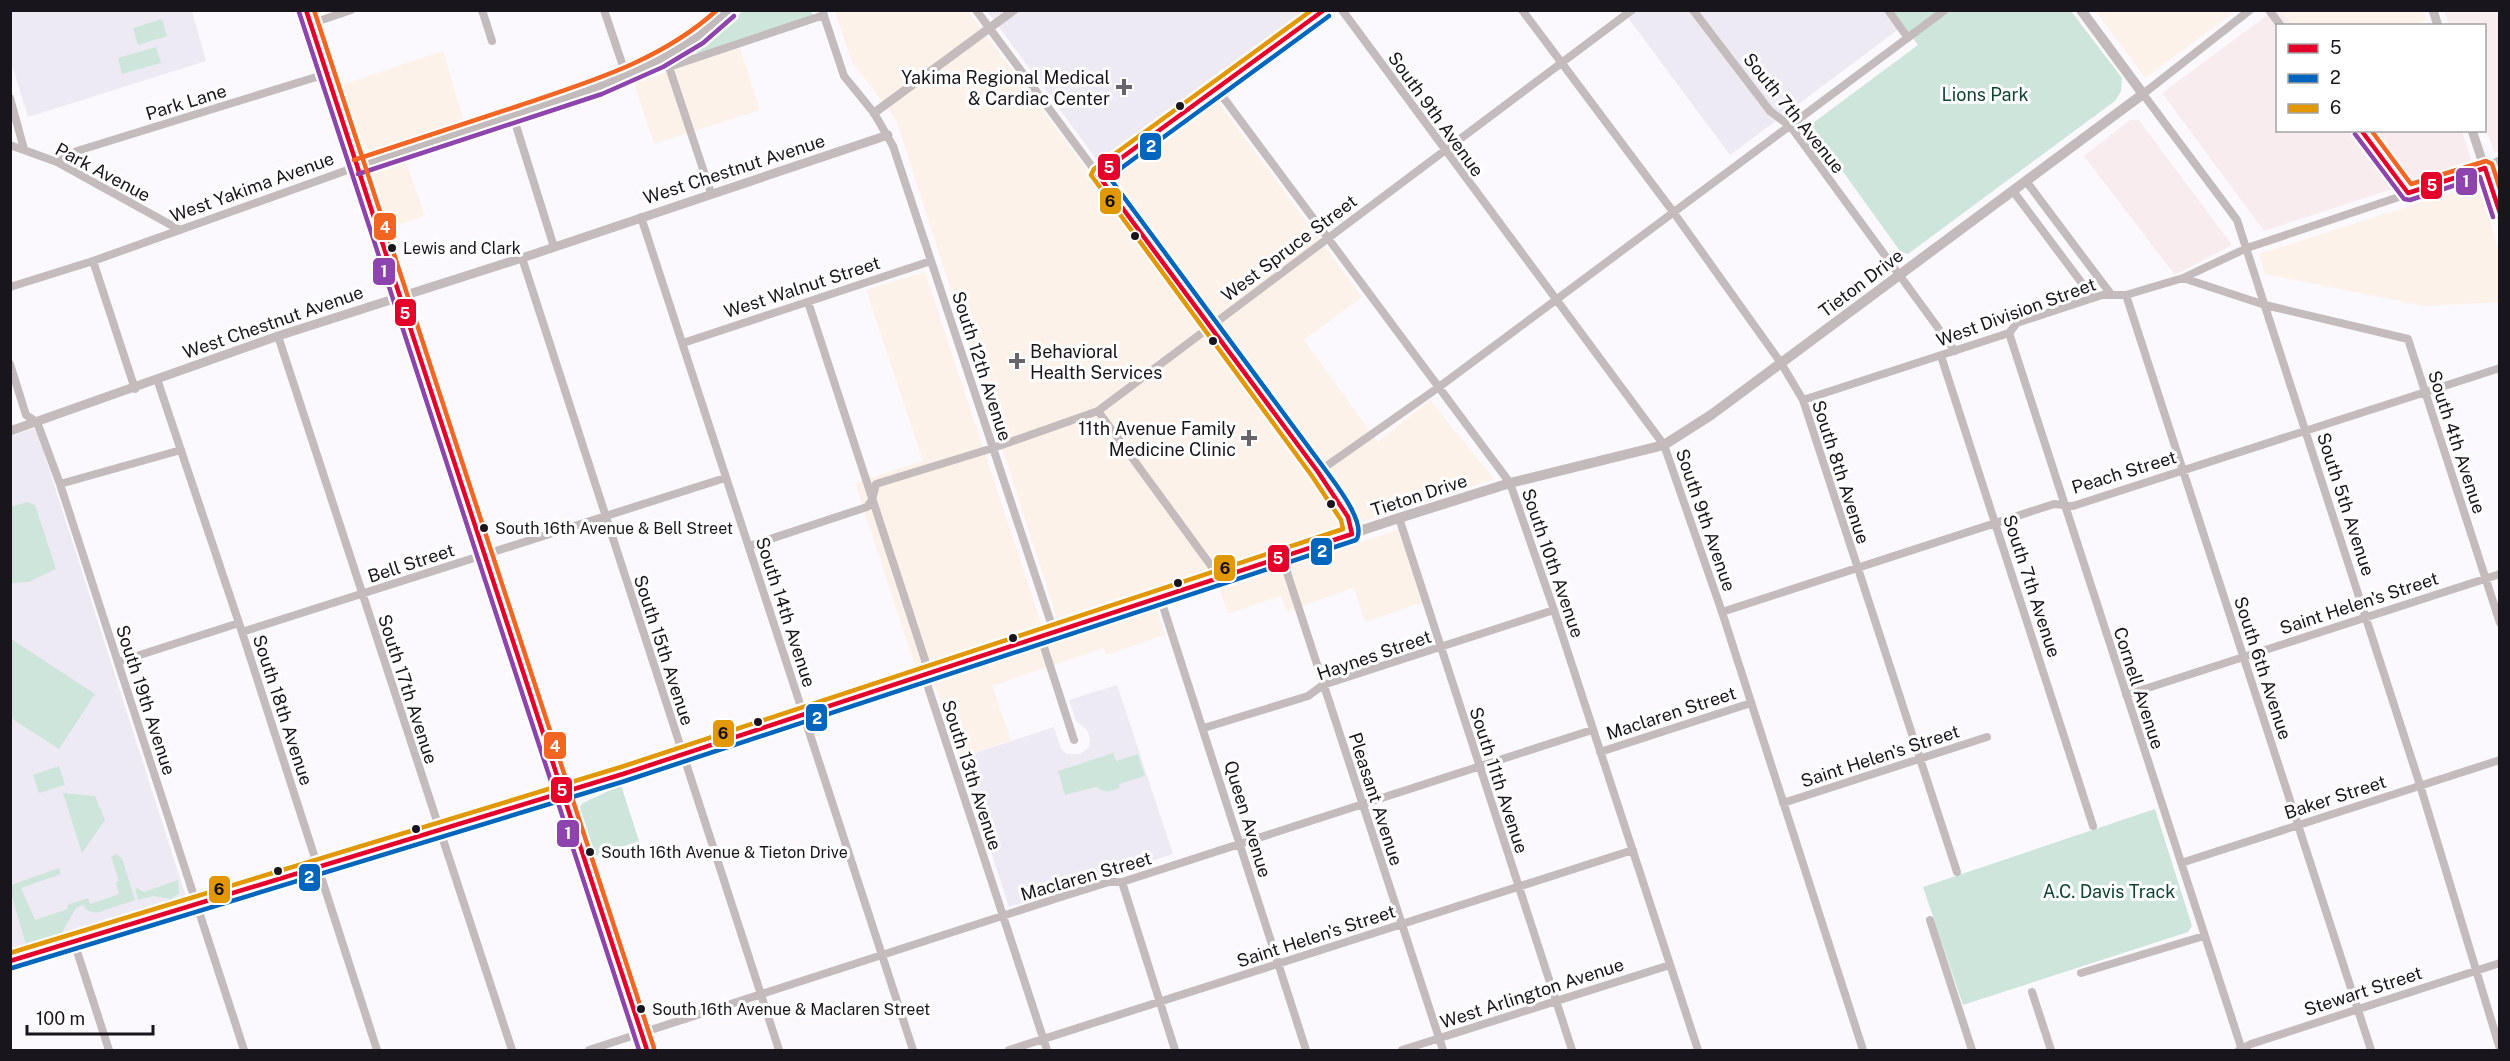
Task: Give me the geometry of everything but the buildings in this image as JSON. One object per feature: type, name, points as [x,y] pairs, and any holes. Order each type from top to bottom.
[{"type":"main road","points":[[306,10],[647,1050]]},
{"type":"main road","name":"West Yakima Avenue","points":[[356,167],[664,64],[729,10]]},
{"type":"main road","name":"South 5th Avenue","points":[[2081,10],[2143,94]]},
{"type":"main road","name":"Tieton Drive","points":[[10,961],[682,754],[1510,483],[1664,445],[1781,363],[2143,94]]},
{"type":"street","points":[[310,24],[351,10]]},
{"type":"street","points":[[482,10],[492,41]]},
{"type":"street","points":[[604,10],[626,75]]},
{"type":"street","points":[[976,10],[1318,472],[1347,517],[1352,534]]},
{"type":"street","points":[[874,113],[1014,10]]},
{"type":"street","points":[[1098,175],[1325,10]]},
{"type":"street","name":"South 9th Avenue","points":[[1342,10],[1555,301],[1664,445],[1722,612],[1863,1050]]},
{"type":"street","name":"South 8th Avenue","points":[[1522,10],[1674,213],[1781,363],[1803,400],[1957,872]]},
{"type":"street","name":"West Spruce Street","points":[[748,546],[867,507],[872,500],[876,484],[993,448],[1098,411],[1632,10]]},
{"type":"street","name":"South 7th Avenue","points":[[1693,10],[1770,111],[1791,127],[1954,351]]},
{"type":"street","points":[[1888,10],[1908,38]]},
{"type":"street","points":[[1318,472],[1439,387],[1791,127],[1945,10]]},
{"type":"street","name":"Tieton Drive","points":[[2143,94],[2250,10]]},
{"type":"street","points":[[2269,10],[2280,24]]},
{"type":"street","points":[[711,194],[664,64],[823,13]]},
{"type":"street","name":"South 12th Avenue","points":[[823,13],[844,76],[874,113],[888,135],[1054,632]]},
{"type":"street","name":"Park Lane","points":[[57,162],[77,151],[326,74]]},
{"type":"street","name":"South 10th Avenue","points":[[1217,89],[1510,483],[1698,1050]]},
{"type":"street","name":"South 5th Avenue","points":[[2143,94],[2237,220],[2420,785],[2499,1049]]},
{"type":"street","points":[[10,98],[24,149]]},
{"type":"street","points":[[513,116],[554,247]]},
{"type":"street","points":[[2362,132],[2408,193]]},
{"type":"street","points":[[2473,132],[2499,215]]},
{"type":"street","name":"West Chestnut Avenue","points":[[10,431],[278,336],[522,258],[888,135]]},
{"type":"street","name":"Park Avenue","points":[[10,145],[57,162],[180,230]]},
{"type":"street","name":"West Division Street","points":[[1803,400],[2009,333],[2017,323],[2093,298],[2110,293],[2126,295],[2183,278],[2247,248],[2485,168],[2499,160]]},
{"type":"street","name":"West Yakima Avenue","points":[[10,287],[93,261],[356,167]]},
{"type":"street","points":[[2026,181],[2110,293]]},
{"type":"street","points":[[2013,191],[2093,298]]},
{"type":"street","name":"South 14th Avenue","points":[[641,217],[913,1050]]},
{"type":"street","name":"South 15th Avenue","points":[[522,258],[779,1050]]},
{"type":"street","points":[[93,261],[135,388]]},
{"type":"street","name":"West Walnut Street","points":[[683,343],[931,261]]},
{"type":"street","points":[[2183,278],[2265,305]]},
{"type":"street","name":"South 6th Avenue","points":[[2126,295],[2371,1050]]},
{"type":"street","name":"South 13th Avenue","points":[[808,302],[928,674],[928,687],[1047,1050]]},
{"type":"street","name":"South 4th Avenue","points":[[2265,305],[2408,339],[2499,623]]},
{"type":"street","name":"Cornell Avenue","points":[[2009,333],[2241,1050]]},
{"type":"street","name":"South 17th Avenue","points":[[278,336],[438,830],[512,1050]]},
{"type":"street","name":"South 7th Avenue","points":[[1941,356],[2093,826]]},
{"type":"street","name":"South 19th Avenue","points":[[10,364],[26,415],[37,422],[60,484],[244,1050]]},
{"type":"street","name":"Peach Street","points":[[1722,612],[1857,570],[2054,504],[2073,506],[2499,368]]},
{"type":"street","name":"South 18th Avenue","points":[[157,379],[242,632],[377,1050]]},
{"type":"street","points":[[1098,411],[1220,578]]},
{"type":"street","points":[[60,484],[181,450]]},
{"type":"street","name":"Bell Street","points":[[242,632],[725,478]]},
{"type":"street","name":"South 11th Avenue","points":[[1399,518],[1572,1050]]},
{"type":"street","name":"Pleasant Avenue","points":[[1282,557],[1443,1050]]},
{"type":"street","name":"Saint Helen's Street","points":[[2126,695],[2499,574]]},
{"type":"street","name":"Queen Avenue","points":[[1160,597],[1306,1050]]},
{"type":"street","name":"Haynes Street","points":[[1204,729],[1308,696],[1323,685],[1554,610]]},
{"type":"street","points":[[118,662],[239,623]]},
{"type":"street","points":[[1054,632],[1043,644],[1074,740]]},
{"type":"street","name":"Maclaren Street","points":[[1600,752],[1751,703]]},
{"type":"street","name":"Maclaren Street","points":[[589,1050],[642,1035],[1109,882],[1122,882],[1240,845],[1592,730]]},
{"type":"street","name":"Saint Helen's Street","points":[[1783,803],[1987,738]]},
{"type":"street","name":"Baker Street","points":[[2181,863],[2499,760]]},
{"type":"street","name":"Saint Helen's Street","points":[[1009,1050],[1633,850]]},
{"type":"street","points":[[1122,882],[1175,1050]]},
{"type":"street","points":[[1930,920],[1972,1050]]},
{"type":"street","points":[[2081,973],[2204,936]]},
{"type":"street","points":[[74,942],[109,1050]]},
{"type":"street","name":"Stewart Street","points":[[2241,1050],[2251,1044],[2499,963]]},
{"type":"street","name":"West Arlington Avenue","points":[[1402,1050],[1670,965]]},
{"type":"street","points":[[2032,992],[2051,1050]]},
{"type":"shaded area","points":[[10,11],[192,11],[206,61],[28,117],[11,62]]},
{"type":"shaded area","points":[[835,11],[968,11],[1097,183],[1216,99],[1362,297],[1304,340],[1378,442],[1430,400],[1494,479],[1058,621],[896,120],[852,62]]},
{"type":"shaded area","name":"Yakima Regional Medical & Cardiac Center","points":[[987,11],[1308,11],[1100,164]]},
{"type":"shaded area","points":[[1623,11],[1885,11],[1899,29],[1730,155]]},
{"type":"shaded area","points":[[2096,11],[2236,11],[2145,78]]},
{"type":"shaded area","points":[[2273,11],[2280,11],[2292,24],[2276,24],[2276,132],[2462,132],[2471,159],[2466,165],[2264,231],[2162,93]]},
{"type":"shaded area","points":[[2280,11],[2423,11],[2427,19],[2420,24],[2292,24]]},
{"type":"shaded area","points":[[2444,11],[2499,11],[2499,151],[2494,152],[2486,128],[2486,24],[2449,24]]},
{"type":"shaded area","points":[[740,48],[760,110],[654,144],[634,83]]},
{"type":"shaded area","points":[[443,51],[464,121],[370,150],[361,142],[342,85]]},
{"type":"shaded area","points":[[2138,119],[2232,245],[2175,275],[2084,156],[2130,120]]},
{"type":"shaded area","points":[[405,159],[425,216],[385,229],[370,174],[376,168]]},
{"type":"shaded area","points":[[2472,186],[2481,191],[2499,251],[2499,302],[2425,306],[2265,274],[2259,254]]},
{"type":"shaded area","points":[[925,272],[1042,626],[915,666],[855,483],[923,461],[866,290]]},
{"type":"shaded area","points":[[36,428],[186,897],[11,949],[11,436]]},
{"type":"shaded area","points":[[1406,527],[1430,600],[1365,622],[1354,588],[1287,611],[1281,596],[1228,614],[1220,590]]},
{"type":"shaded area","points":[[1156,607],[1165,635],[1106,655],[1104,648],[992,686],[1011,740],[960,758],[934,683]]},
{"type":"shaded area","points":[[1117,685],[1173,854],[1009,907],[960,758],[1054,727],[1061,749],[1067,754],[1080,754],[1089,748],[1090,739],[1087,730],[1076,721],[1069,700]]},
{"type":"green space","points":[[743,11],[811,11],[813,16],[699,54],[695,51]]},
{"type":"green space","name":"Lions Park","points":[[1893,11],[2071,11],[2122,78],[2121,91],[2115,101],[1908,254],[1900,251],[1813,130],[1813,123],[1918,45]]},
{"type":"green space","points":[[162,19],[167,36],[138,45],[133,28]]},
{"type":"green space","points":[[156,47],[161,63],[122,74],[118,58]]},
{"type":"green space","points":[[27,502],[35,505],[56,569],[29,582],[11,583],[11,507]]},
{"type":"green space","points":[[11,639],[95,694],[59,749],[11,718]]},
{"type":"green space","points":[[1113,753],[1116,761],[1138,754],[1145,776],[1119,784],[1120,788],[1107,792],[1095,787],[1065,795],[1058,771]]},
{"type":"green space","points":[[59,766],[65,785],[39,793],[33,775]]},
{"type":"green space","points":[[621,785],[639,841],[592,857],[578,809],[583,803]]},
{"type":"green space","points":[[63,793],[95,796],[105,820],[82,853]]},
{"type":"green space","name":"A.C. Davis Track","points":[[2155,809],[2192,926],[2188,932],[1963,1005],[1923,887]]},
{"type":"green space","points":[[116,854],[122,858],[135,900],[96,913],[86,910],[83,905],[76,908],[61,934],[26,945],[11,893],[11,885],[59,868],[61,874],[21,888],[35,920],[68,909],[67,905],[88,898],[90,904],[119,894],[116,882],[119,881],[111,857]]},
{"type":"green space","points":[[178,880],[179,893],[171,899],[153,896],[138,900],[135,887],[144,892]]},
{"type":"transit line","name":"5","points":[[306,10],[647,1050]]},
{"type":"transit line","name":"4","points":[[314,10],[654,1048]]},
{"type":"transit line","name":"4","points":[[354,160],[597,79],[672,43],[717,10]]},
{"type":"transit line","name":"6","points":[[10,953],[621,767],[1343,529],[1341,520],[1312,476],[1091,175],[1094,169],[1312,10]]},
{"type":"transit line","name":"5","points":[[10,961],[623,774],[1352,534],[1348,517],[1318,472],[1098,175],[1324,10]]},
{"type":"transit line","name":"1","points":[[299,12],[639,1050]]},
{"type":"transit line","name":"1","points":[[358,174],[602,94],[663,67],[703,43],[734,16]]},
{"type":"transit line","name":"2","points":[[12,968],[625,781],[1356,540],[1357,524],[1342,493],[1109,177],[1329,16]]},
{"type":"transit line","name":"5","points":[[2362,132],[2408,193],[2485,168],[2500,213]]},
{"type":"transit line","name":"4","points":[[2372,132],[2411,184],[2486,161],[2492,164],[2500,189]]},
{"type":"transit line","name":"1","points":[[2355,134],[2404,199],[2410,200],[2480,177],[2493,217]]},
{"type":"place","name":"Yakima Regional Medical & Cardiac Center","points":[[1124,87]]},
{"type":"place","name":"Lewis and Clark","points":[[392,248]]},
{"type":"place","name":"Behavioral Health Services","points":[[1017,361]]},
{"type":"place","name":"11th Avenue Family Medicine Clinic","points":[[1249,438]]},
{"type":"place","name":"South 16th Avenue & Bell Street","points":[[484,528]]},
{"type":"place","name":"South 16th Avenue & Tieton Drive","points":[[590,852]]},
{"type":"place","name":"South 16th Avenue & Maclaren Street","points":[[641,1009]]}]
